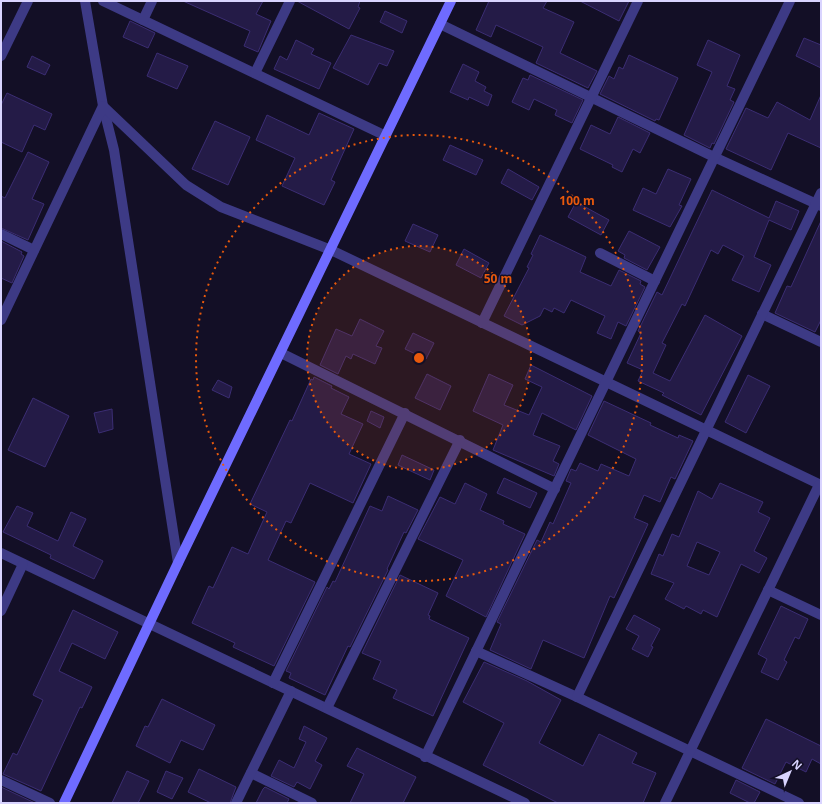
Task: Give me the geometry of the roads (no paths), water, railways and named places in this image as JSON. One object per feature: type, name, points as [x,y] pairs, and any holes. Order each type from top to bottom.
[{"type":"street","points":[[1,56],[28,1]]},
{"type":"street","points":[[85,1],[104,106],[114,150],[178,564]]},
{"type":"street","points":[[103,1],[386,136]]},
{"type":"street","points":[[143,20],[152,1]]},
{"type":"street","points":[[255,73],[290,1]]},
{"type":"street","points":[[64,803],[451,1]]},
{"type":"street","points":[[482,323],[638,1]]},
{"type":"street","points":[[425,757],[790,1]]},
{"type":"street","points":[[440,24],[714,157],[818,205]]},
{"type":"street","points":[[1,320],[104,106]]},
{"type":"street","points":[[104,106],[186,185],[221,207],[331,250],[820,485],[665,803]]},
{"type":"street","points":[[577,697],[762,314],[818,205],[821,193]]},
{"type":"street","points":[[1,234],[34,250]]},
{"type":"street","points":[[600,253],[655,281]]},
{"type":"street","points":[[762,314],[821,342]]},
{"type":"street","points":[[281,353],[460,440],[555,489]]},
{"type":"street","points":[[274,683],[405,414]]},
{"type":"street","points":[[327,708],[460,440]]},
{"type":"street","points":[[1,553],[327,708],[520,802]]},
{"type":"street","points":[[1,611],[23,564]]},
{"type":"street","points":[[768,590],[821,614]]},
{"type":"street","points":[[476,651],[577,697],[799,803]]},
{"type":"street","points":[[236,803],[291,691]]},
{"type":"street","points":[[251,773],[312,803]]},
{"type":"street","points":[[1,780],[50,803]]}]
